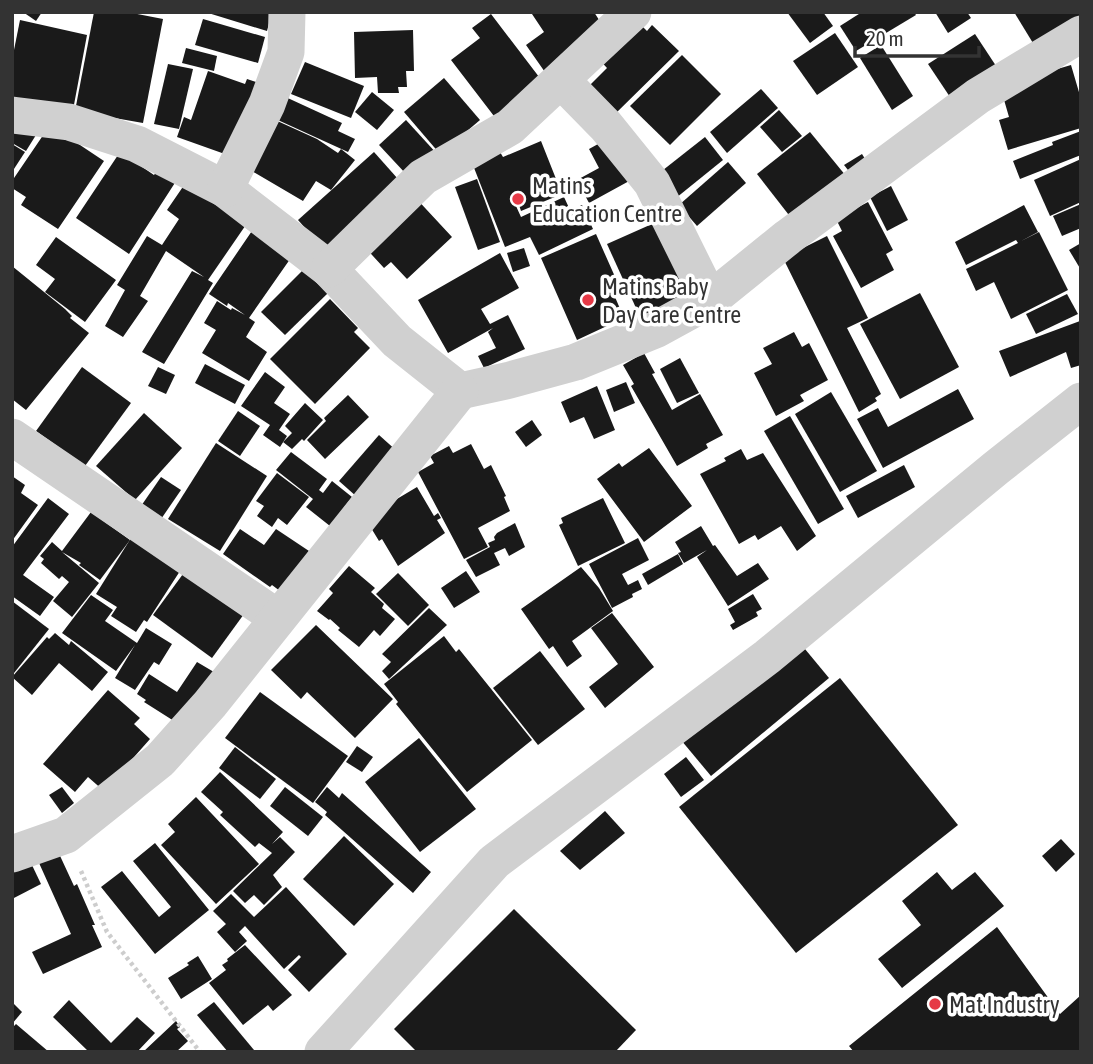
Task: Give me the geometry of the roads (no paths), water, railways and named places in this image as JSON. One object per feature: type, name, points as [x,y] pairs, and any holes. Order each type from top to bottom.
[{"type":"street","points":[[225,189],[267,104],[286,52],[287,12]]},
{"type":"street","points":[[329,269],[423,177],[510,127],[633,12]]},
{"type":"street","points":[[12,854],[66,835],[160,760],[210,704],[460,391],[576,362],[657,329],[710,300],[788,237],[978,96],[1081,34]]},
{"type":"street","points":[[562,81],[606,126],[652,183],[710,300]]},
{"type":"street","points":[[12,114],[69,122],[137,144],[225,189],[329,269],[397,341],[460,391]]},
{"type":"street","points":[[323,1052],[494,862],[767,657],[1081,401]]},
{"type":"street","points":[[12,437],[278,618]]},
{"type":"place","name":"Matins Education Centre","points":[[518,199]]},
{"type":"place","name":"Matins Baby Day Care Centre","points":[[588,300]]},
{"type":"place","name":"Mat Industry","points":[[935,1004]]}]
